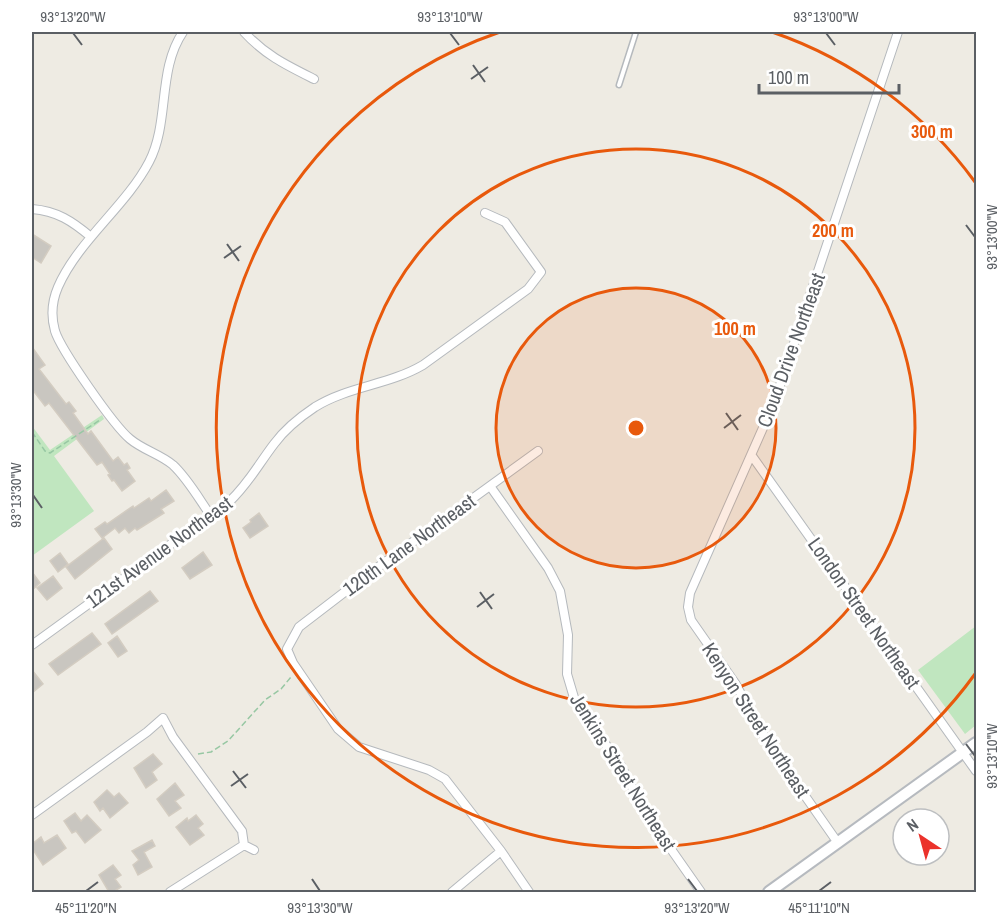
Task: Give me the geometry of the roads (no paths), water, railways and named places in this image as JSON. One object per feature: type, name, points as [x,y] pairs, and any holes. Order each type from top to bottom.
[{"type":"street","points":[[183,32],[174,46],[159,133],[152,155],[140,176],[65,273],[57,288],[53,321],[61,344],[108,414],[130,440],[174,466],[211,516]]},
{"type":"street","points":[[244,32],[258,47],[276,60],[314,79]]},
{"type":"street","name":"Cloud Drive Northeast","points":[[690,593],[752,456],[778,392],[898,32]]},
{"type":"street","points":[[32,209],[57,213],[71,220],[91,237]]},
{"type":"street","name":"121st Avenue Northeast","points":[[32,645],[211,516],[252,478],[274,443],[298,419],[333,398],[392,380],[423,365],[528,288],[541,272],[505,222],[485,213]]},
{"type":"street","name":"120th Lane Northeast","points":[[501,851],[445,779],[429,770],[359,747],[338,729],[293,663],[288,647],[299,627],[538,451]]},
{"type":"street","name":"London Street Northeast","points":[[752,456],[976,771]]},
{"type":"street","name":"Jenkins Street Northeast","points":[[490,486],[548,568],[560,591],[568,635],[567,674],[575,701],[621,766],[645,812],[701,892]]},
{"type":"street","name":"Kenyon Street Northeast","points":[[690,593],[688,607],[691,620],[735,683],[766,740],[838,843]]},
{"type":"street","points":[[32,815],[163,718],[189,759],[242,831],[244,845]]},
{"type":"street","points":[[769,892],[976,743]]},
{"type":"street","points":[[244,845],[254,850]]},
{"type":"street","points":[[170,892],[244,845]]},
{"type":"street","points":[[452,892],[501,851],[529,892]]},
{"type":"lane","points":[[619,85],[636,32]]}]
